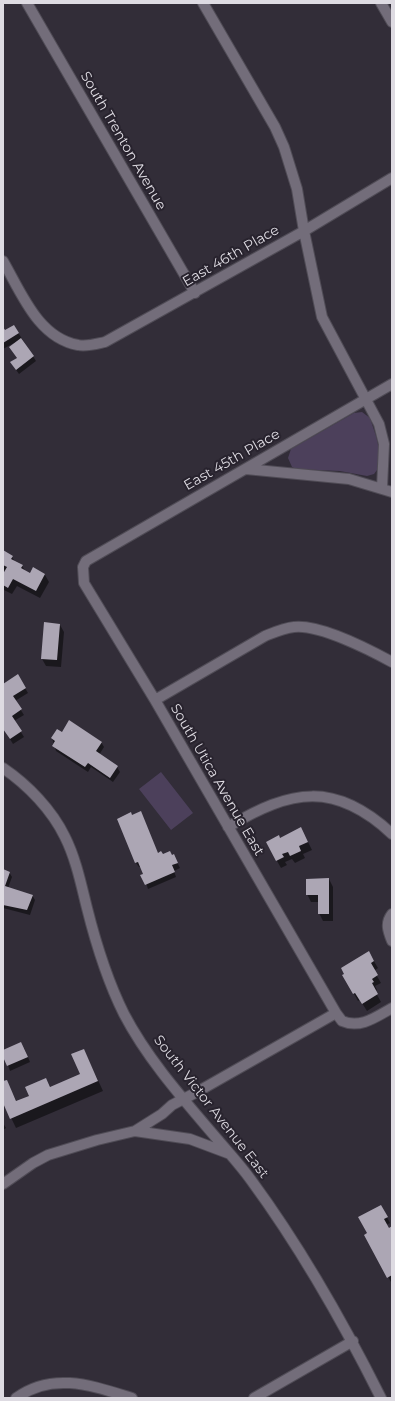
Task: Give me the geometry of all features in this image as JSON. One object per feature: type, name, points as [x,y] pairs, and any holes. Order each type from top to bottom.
[{"type":"street","name":"South Trenton Avenue","points":[[27,3],[195,293]]},
{"type":"street","points":[[203,3],[275,127],[284,147],[298,189],[304,231],[322,317],[379,424],[384,444],[387,490],[349,479],[246,469]]},
{"type":"street","points":[[381,3],[392,22]]},
{"type":"street","name":"East 46th Place","points":[[3,261],[33,313],[42,325],[60,338],[79,346],[105,342],[304,231],[392,178]]},
{"type":"street","name":"East 45th Place","points":[[86,561],[392,384]]},
{"type":"street","name":"South Utica Avenue East","points":[[86,561],[82,574],[84,583],[155,700],[336,1013]]},
{"type":"street","points":[[155,700],[265,636],[281,629],[296,626],[313,628],[327,632],[392,662]]},
{"type":"street","name":"South Victor Avenue East","points":[[3,768],[42,802],[64,836],[73,856],[97,945],[112,987],[125,1015],[144,1047],[183,1099],[251,1178],[305,1259],[353,1341],[381,1398]]},
{"type":"street","points":[[228,827],[263,807],[288,798],[310,795],[325,796],[345,802],[364,812],[392,834]]},
{"type":"street","points":[[390,918],[388,929],[392,941]]},
{"type":"street","points":[[3,1184],[33,1163],[48,1155],[103,1138],[135,1131],[162,1114],[172,1105],[336,1013],[342,1021],[357,1025],[367,1022],[392,1008]]},
{"type":"street","points":[[135,1131],[190,1139],[230,1154]]},
{"type":"street","points":[[254,1398],[353,1341]]},
{"type":"street","points":[[16,1398],[36,1388],[51,1383],[64,1381],[81,1383],[132,1398]]},
{"type":"shaded area","points":[[362,412],[370,418],[379,449],[377,470],[374,474],[367,476],[340,471],[296,469],[292,467],[288,458],[291,449],[354,413]]},
{"type":"shaded area","points":[[161,772],[193,813],[171,830],[139,789]]},
{"type":"building","points":[[14,325],[19,333],[3,343],[3,327],[5,330]]},
{"type":"building","points":[[21,338],[34,356],[16,370],[10,362],[17,358],[9,347]]},
{"type":"building","points":[[3,550],[13,556],[11,559],[23,565],[21,568],[30,573],[33,567],[45,574],[36,591],[13,579],[8,588],[3,585],[3,574],[7,567],[3,565]]},
{"type":"building","points":[[44,622],[60,624],[57,660],[41,659]]},
{"type":"building","points":[[18,674],[26,688],[13,696],[22,709],[12,716],[22,731],[10,739],[3,729],[3,684]]},
{"type":"building","points":[[69,720],[102,742],[96,751],[118,766],[110,778],[88,763],[85,767],[52,746],[55,741],[51,738],[57,729],[62,732]]},
{"type":"building","points":[[141,811],[158,853],[161,851],[163,854],[170,851],[172,855],[174,854],[178,863],[172,865],[175,872],[145,885],[140,875],[143,874],[138,862],[135,863],[117,819],[131,812],[132,815]]},
{"type":"building","points":[[301,827],[308,842],[299,846],[301,851],[290,856],[288,852],[282,854],[284,857],[276,861],[266,842],[279,835],[280,838]]},
{"type":"building","points":[[3,869],[10,872],[5,886],[33,895],[27,910],[3,905]]},
{"type":"building","points":[[329,878],[329,914],[318,914],[318,895],[306,895],[306,879]]},
{"type":"building","points":[[369,951],[374,961],[371,963],[378,975],[372,979],[374,982],[372,983],[378,994],[362,1004],[355,993],[353,994],[342,975],[344,974],[341,968]]},
{"type":"building","points":[[21,1042],[28,1057],[7,1066],[3,1057],[3,1050]]},
{"type":"building","points":[[84,1049],[98,1081],[10,1119],[3,1103],[3,1081],[7,1080],[16,1101],[29,1096],[25,1087],[46,1078],[50,1087],[80,1074],[71,1054]]},
{"type":"building","points":[[381,1205],[388,1217],[384,1219],[389,1228],[392,1226],[392,1275],[387,1278],[364,1235],[367,1233],[358,1217]]}]
